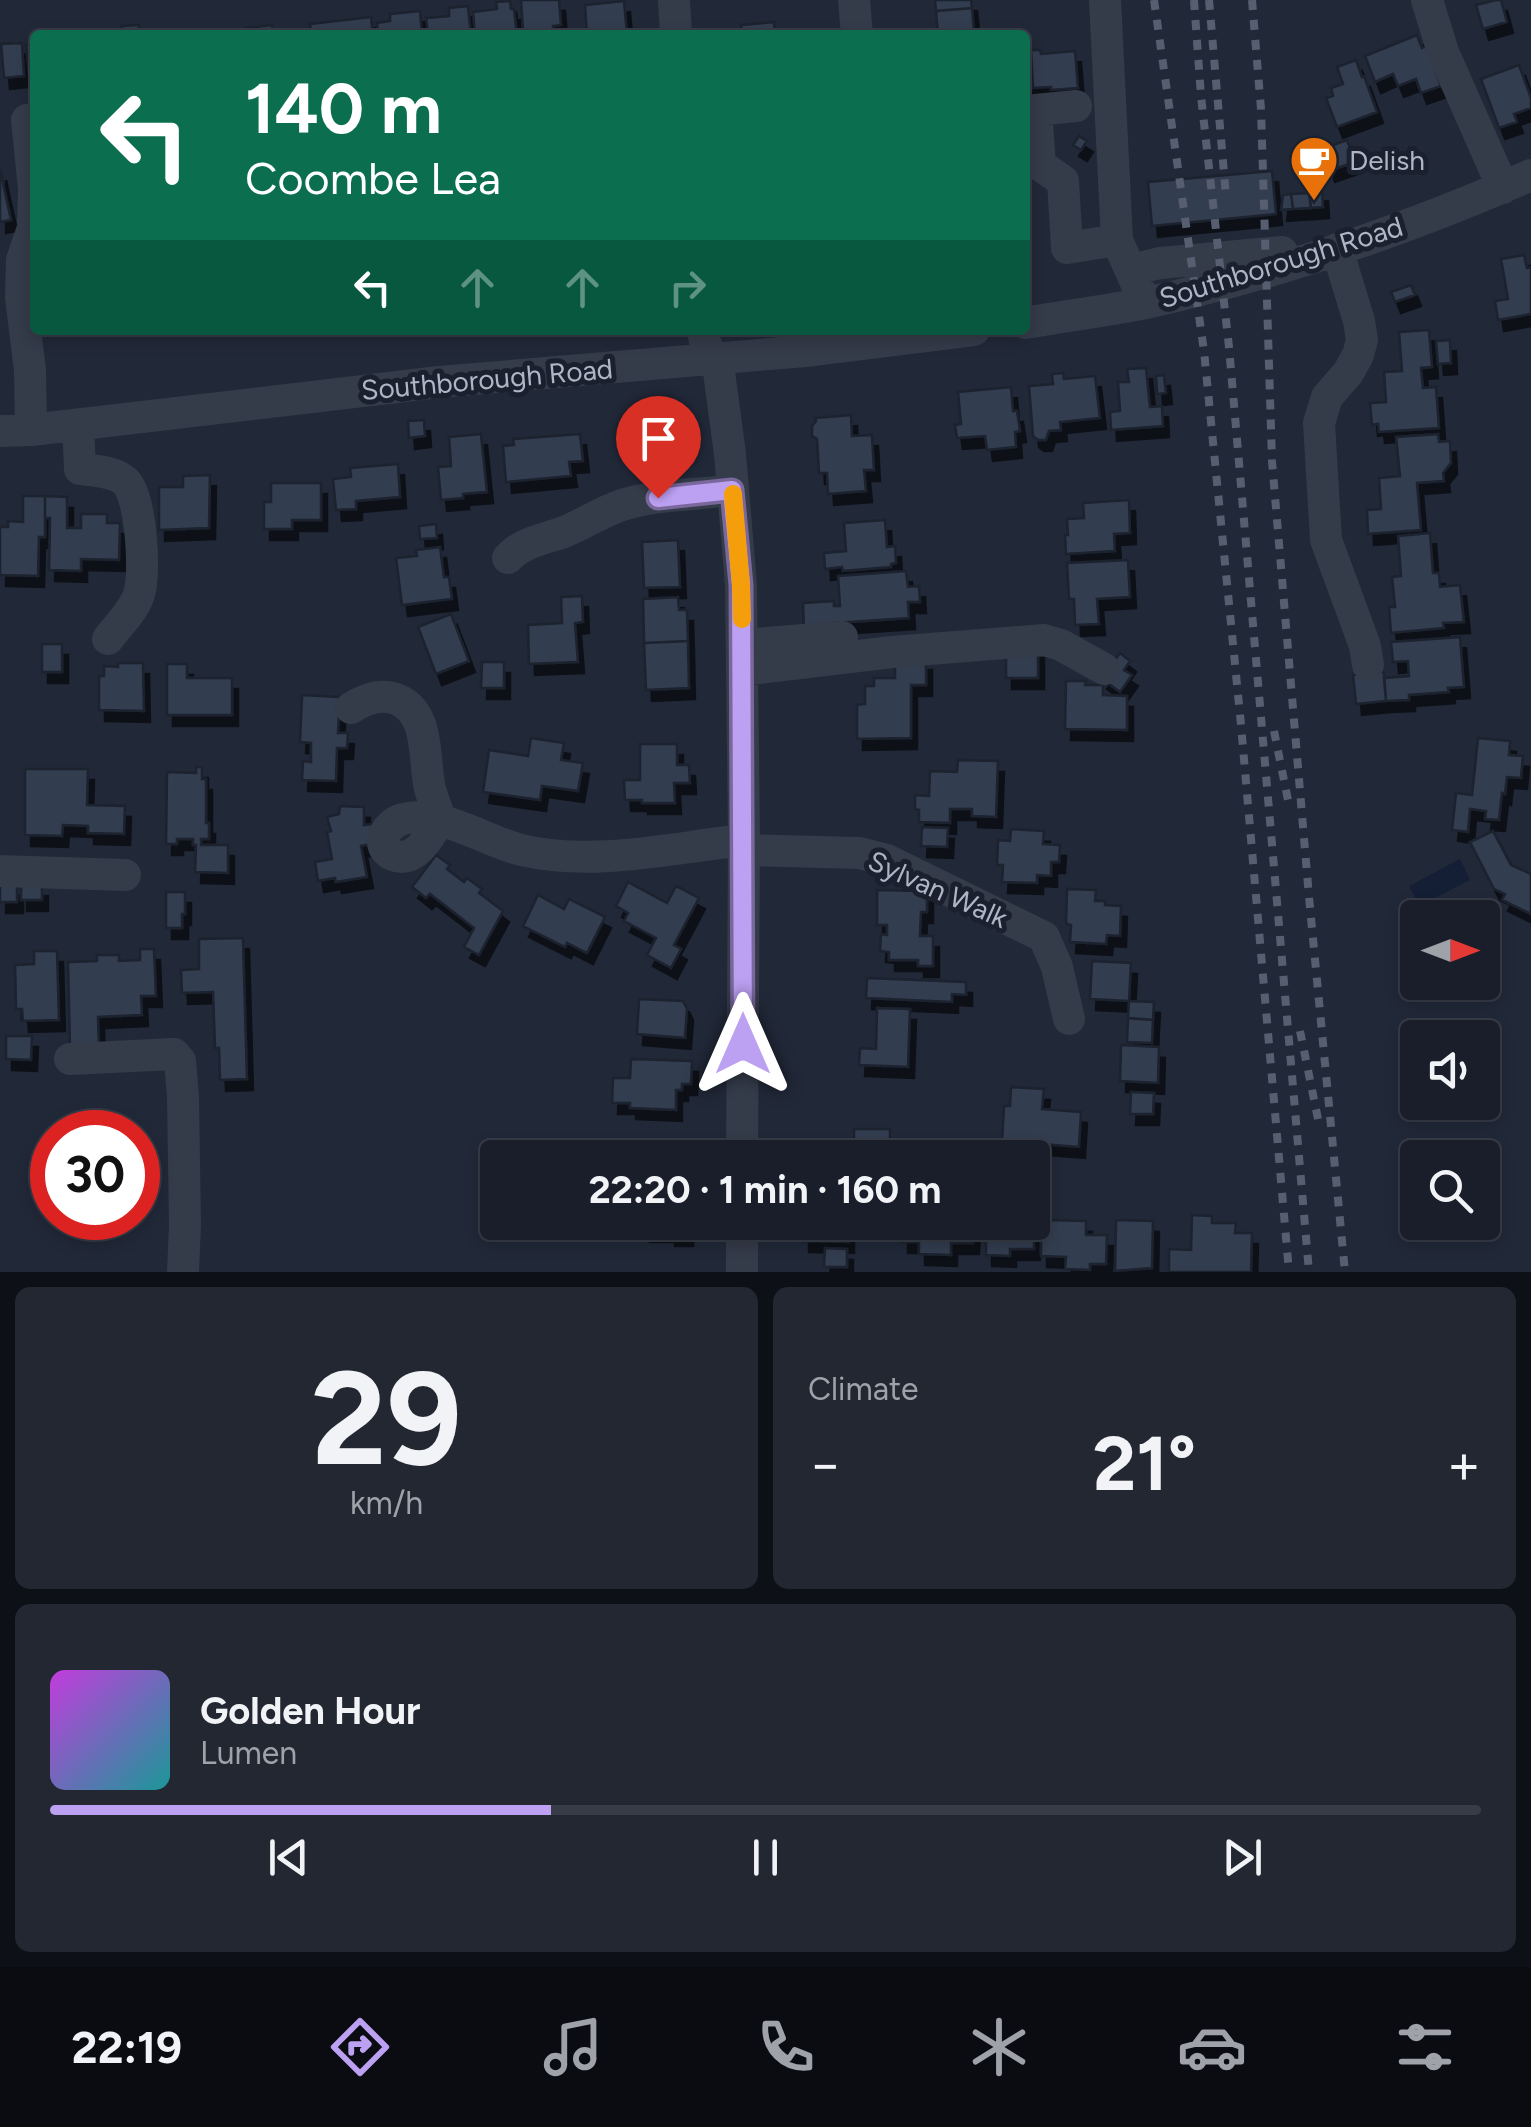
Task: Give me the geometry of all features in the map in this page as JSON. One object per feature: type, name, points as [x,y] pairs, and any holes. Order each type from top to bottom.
[{"type":"street","points":[[674,0],[676,30]]},
{"type":"street","points":[[854,0],[857,30]]},
{"type":"street","points":[[1105,0],[1117,240],[1146,267],[1156,300]]},
{"type":"street","points":[[1427,0],[1443,52],[1517,182]]},
{"type":"street","points":[[1076,106],[1036,110],[1040,165],[1063,181],[1067,248],[1117,240]]},
{"type":"street","points":[[21,121],[30,168]]},
{"type":"street","name":"Southborough Road","points":[[1030,322],[1156,300],[1276,260],[1324,253],[1517,182]]},
{"type":"street","points":[[16,431],[30,370],[20,298],[22,260],[30,237]]},
{"type":"street","points":[[1324,253],[1359,321],[1362,340],[1348,373],[1326,398],[1319,423],[1326,540],[1365,646],[1368,665]]},
{"type":"street","points":[[1146,267],[1276,260]]},
{"type":"street","name":"Southborough Road","points":[[16,431],[439,382],[708,344],[806,351],[934,335]]},
{"type":"street","points":[[708,344],[719,372],[741,585],[742,1140]]},
{"type":"street","points":[[78,425],[80,469],[117,475],[127,482],[132,488],[140,533],[139,596],[108,639]]},
{"type":"street","points":[[508,558],[524,545],[570,530],[596,514],[627,504],[732,490]]},
{"type":"street","points":[[742,657],[1045,619]]},
{"type":"street","points":[[742,657],[892,652],[1044,640],[1060,644],[1104,669]]},
{"type":"street","name":"Sylvan Walk","points":[[352,708],[364,699],[386,695],[406,702],[418,717],[430,788],[440,819],[521,850],[561,857],[646,854],[693,845],[744,845],[859,853],[887,860],[1044,937],[1057,968],[1069,1019]]},
{"type":"street","points":[[0,871],[125,875]]},
{"type":"street","points":[[70,1060],[174,1054],[180,1061],[185,1188],[183,1272]]},
{"type":"street","points":[[742,1240],[742,1272]]},
{"type":"water","points":[[1460,859],[1470,880],[1431,900],[1416,900],[1409,886]]},
{"type":"building","points":[[521,0],[559,0],[561,25],[523,30]]},
{"type":"building","points":[[935,0],[971,0],[972,8],[936,11]]},
{"type":"building","points":[[1501,0],[1507,22],[1483,29],[1476,5]]},
{"type":"building","points":[[510,1],[516,30],[475,30],[473,12],[497,9],[496,2]]},
{"type":"building","points":[[624,1],[627,30],[587,30],[585,5]]},
{"type":"building","points":[[468,6],[470,30],[427,30],[426,18],[449,16],[449,8]]},
{"type":"building","points":[[972,8],[974,30],[938,30],[936,11]]},
{"type":"building","points":[[420,11],[422,30],[378,30],[377,23],[390,21],[390,14]]},
{"type":"building","points":[[371,17],[372,30],[311,30],[310,24]]},
{"type":"building","points":[[774,22],[775,30],[742,30],[741,25]]},
{"type":"building","points":[[139,25],[139,30],[122,30],[122,26]]},
{"type":"building","points":[[272,25],[272,30],[246,30]]},
{"type":"building","points":[[1417,35],[1422,48],[1426,46],[1441,86],[1421,93],[1416,79],[1398,86],[1393,74],[1375,82],[1365,56]]},
{"type":"building","points":[[22,43],[24,76],[4,78],[1,44]]},
{"type":"building","points":[[26,45],[30,45],[29,75]]},
{"type":"building","points":[[1031,50],[1040,50],[1041,54],[1075,51],[1078,88],[1033,88]]},
{"type":"building","points":[[1356,60],[1377,112],[1337,127],[1326,98],[1333,96],[1331,88],[1343,84],[1337,67]]},
{"type":"building","points":[[1519,65],[1531,108],[1514,114],[1517,122],[1499,128],[1481,79]]},
{"type":"building","points":[[1079,136],[1087,141],[1081,150],[1073,145]]},
{"type":"building","points":[[1347,140],[1355,162],[1329,171],[1322,149]]},
{"type":"building","points":[[0,169],[11,220],[0,222]]},
{"type":"building","points":[[1272,171],[1276,214],[1152,226],[1148,182]]},
{"type":"building","points":[[1322,190],[1323,207],[1311,208],[1309,191]]},
{"type":"building","points":[[1309,193],[1311,208],[1293,209],[1291,194]]},
{"type":"building","points":[[1291,194],[1293,209],[1281,210],[1283,195]]},
{"type":"building","points":[[1524,255],[1527,268],[1531,267],[1531,314],[1498,320],[1495,301],[1508,299],[1501,259]]},
{"type":"building","points":[[1411,285],[1415,295],[1395,302],[1391,292]]},
{"type":"building","points":[[1429,330],[1432,367],[1421,368],[1423,388],[1436,387],[1439,428],[1379,432],[1378,424],[1372,425],[1370,403],[1386,402],[1384,372],[1402,371],[1399,332]]},
{"type":"building","points":[[1450,340],[1451,363],[1438,364],[1436,341]]},
{"type":"building","points":[[1146,368],[1150,407],[1162,406],[1163,426],[1111,430],[1110,412],[1120,411],[1118,382],[1129,382],[1127,369]]},
{"type":"building","points":[[1063,373],[1064,379],[1095,376],[1100,418],[1060,422],[1061,430],[1049,431],[1046,440],[1038,440],[1033,436],[1029,386],[1053,384],[1052,374]]},
{"type":"building","points":[[1164,375],[1166,393],[1157,394],[1156,376]]},
{"type":"building","points":[[1011,387],[1020,431],[1015,432],[1016,447],[987,450],[985,436],[957,438],[955,425],[961,424],[958,392]]},
{"type":"building","points":[[851,415],[852,436],[872,435],[874,470],[864,470],[866,491],[828,494],[827,473],[819,473],[817,439],[812,436],[812,426],[815,418]]},
{"type":"building","points":[[424,420],[425,436],[409,438],[408,421]]},
{"type":"building","points":[[481,434],[487,492],[441,500],[438,467],[451,466],[449,437]]},
{"type":"building","points":[[580,434],[583,461],[569,462],[571,476],[506,482],[503,446],[514,445],[513,439]]},
{"type":"building","points":[[1438,434],[1439,442],[1450,441],[1451,463],[1443,473],[1444,481],[1417,483],[1421,530],[1368,534],[1367,510],[1381,509],[1379,478],[1400,476],[1396,437]]},
{"type":"building","points":[[398,464],[400,497],[356,501],[356,509],[336,510],[333,479],[351,477],[350,468]]},
{"type":"building","points":[[210,475],[209,528],[159,530],[159,487],[183,487],[183,476]]},
{"type":"building","points":[[271,483],[321,483],[321,520],[292,520],[292,529],[264,529],[264,502],[271,502]]},
{"type":"building","points":[[23,496],[45,496],[45,537],[39,537],[38,576],[0,575],[0,527],[8,527],[8,521],[23,522]]},
{"type":"building","points":[[45,496],[67,497],[67,528],[81,528],[81,514],[107,514],[107,523],[120,523],[119,560],[81,559],[81,571],[49,570],[50,518],[45,518]]},
{"type":"building","points":[[1129,500],[1130,533],[1114,534],[1115,551],[1066,554],[1067,519],[1084,518],[1083,503]]},
{"type":"building","points":[[885,520],[887,547],[895,546],[896,563],[891,567],[825,569],[824,553],[846,551],[844,523]]},
{"type":"building","points":[[436,524],[437,538],[420,539],[419,526]]},
{"type":"building","points":[[1430,533],[1433,573],[1439,573],[1440,587],[1460,585],[1464,622],[1391,633],[1389,607],[1395,607],[1392,577],[1401,576],[1398,536]]},
{"type":"building","points":[[678,540],[680,587],[644,588],[642,542]]},
{"type":"building","points":[[440,547],[452,599],[402,605],[396,558],[417,556],[416,550]]},
{"type":"building","points":[[1128,560],[1130,597],[1097,599],[1099,624],[1075,625],[1067,563]]},
{"type":"building","points":[[906,571],[908,587],[919,586],[920,602],[908,602],[909,618],[835,623],[804,630],[803,603],[834,601],[834,606],[840,606],[838,576]]},
{"type":"building","points":[[582,596],[583,622],[575,623],[578,662],[529,664],[528,625],[562,623],[561,597]]},
{"type":"building","points":[[678,597],[679,610],[687,610],[688,641],[644,643],[643,599]]},
{"type":"building","points":[[451,614],[469,661],[436,674],[418,627]]},
{"type":"building","points":[[1460,637],[1464,687],[1409,695],[1409,700],[1386,701],[1384,678],[1409,676],[1408,661],[1393,662],[1391,642]]},
{"type":"building","points":[[688,641],[689,688],[646,690],[644,643]]},
{"type":"building","points":[[42,644],[62,644],[62,672],[42,672]]},
{"type":"building","points":[[1006,647],[1038,647],[1038,678],[1006,678]]},
{"type":"building","points":[[1120,653],[1130,661],[1124,670],[1132,675],[1120,692],[1101,678]]},
{"type":"building","points":[[895,659],[926,659],[926,685],[911,685],[911,738],[857,739],[857,705],[865,704],[865,686],[874,686],[874,678],[895,678]]},
{"type":"building","points":[[482,662],[504,662],[504,688],[481,688]]},
{"type":"building","points":[[118,663],[143,663],[144,711],[99,710],[99,676],[104,676],[104,666],[118,667]]},
{"type":"building","points":[[167,664],[187,664],[187,678],[232,678],[232,715],[167,715]]},
{"type":"building","points":[[1384,672],[1386,701],[1356,704],[1353,675]]},
{"type":"building","points":[[1066,681],[1103,685],[1103,695],[1127,696],[1127,730],[1065,729]]},
{"type":"building","points":[[302,695],[340,697],[338,733],[348,733],[347,748],[337,748],[336,781],[302,780],[303,761],[311,762],[311,743],[300,742]]},
{"type":"building","points":[[531,738],[564,743],[561,760],[583,763],[578,791],[542,786],[540,800],[483,792],[489,750],[528,756]]},
{"type":"building","points":[[1478,738],[1510,741],[1509,755],[1523,756],[1521,778],[1507,777],[1499,820],[1485,819],[1486,811],[1470,809],[1468,832],[1452,830],[1456,793],[1472,795]]},
{"type":"building","points":[[640,744],[677,744],[677,765],[689,765],[690,783],[674,783],[675,803],[625,800],[624,780],[640,780]]},
{"type":"building","points":[[958,760],[998,761],[996,817],[972,816],[972,809],[950,809],[950,823],[919,822],[915,795],[929,796],[930,771],[957,772]]},
{"type":"building","points":[[196,767],[202,767],[202,779],[206,779],[209,823],[209,839],[201,839],[201,845],[228,845],[228,873],[195,872],[193,839],[166,844],[167,772],[196,773]]},
{"type":"building","points":[[25,769],[88,769],[87,805],[125,806],[124,834],[88,833],[88,826],[63,825],[62,836],[25,835]]},
{"type":"building","points":[[340,806],[364,807],[364,825],[373,824],[376,843],[361,846],[367,877],[318,881],[315,862],[332,859],[327,817],[339,814]]},
{"type":"building","points":[[922,827],[948,828],[947,847],[921,846]]},
{"type":"building","points":[[1011,829],[1044,831],[1043,844],[1060,845],[1059,862],[1051,862],[1051,876],[1037,875],[1037,883],[1002,882],[1003,865],[997,865],[998,840],[1010,841]]},
{"type":"building","points":[[1493,831],[1511,865],[1531,874],[1531,914],[1502,900],[1505,894],[1494,889],[1470,842]]},
{"type":"building","points":[[436,855],[450,865],[447,869],[482,889],[479,893],[503,911],[479,955],[464,947],[474,928],[430,894],[426,898],[412,887]]},
{"type":"building","points":[[628,882],[667,903],[676,886],[699,898],[674,945],[681,949],[671,968],[647,955],[656,938],[624,921],[628,913],[616,906]]},
{"type":"building","points":[[0,884],[17,885],[17,902],[0,902]]},
{"type":"building","points":[[21,885],[42,885],[42,900],[21,900]]},
{"type":"building","points":[[1067,889],[1096,890],[1095,901],[1121,906],[1120,936],[1107,935],[1106,944],[1070,942]]},
{"type":"building","points":[[877,890],[927,891],[927,912],[921,912],[920,936],[933,936],[933,966],[918,966],[918,960],[889,960],[889,952],[880,951],[881,934],[887,935],[887,925],[877,925]]},
{"type":"building","points":[[166,892],[185,892],[182,928],[166,928]]},
{"type":"building","points":[[538,895],[564,909],[569,899],[605,917],[587,953],[567,943],[565,947],[523,926]]},
{"type":"building","points":[[243,938],[247,1079],[220,1080],[213,992],[182,993],[181,970],[199,969],[199,939]]},
{"type":"building","points":[[140,949],[154,949],[156,996],[141,996],[142,1015],[98,1017],[99,1048],[70,1049],[68,962],[97,961],[97,955],[119,955],[119,961],[140,960]]},
{"type":"building","points":[[34,951],[57,951],[59,1020],[23,1021],[22,1009],[16,1009],[15,965],[34,964]]},
{"type":"building","points":[[1092,961],[1131,963],[1129,1001],[1090,999]]},
{"type":"building","points":[[867,978],[966,982],[966,995],[952,994],[952,1002],[866,998]]},
{"type":"building","points":[[639,999],[683,1001],[687,1009],[685,1038],[637,1034]]},
{"type":"building","points":[[1129,1001],[1154,1002],[1153,1020],[1128,1018]]},
{"type":"building","points":[[877,1008],[910,1009],[908,1067],[859,1065],[860,1048],[876,1049]]},
{"type":"building","points":[[1128,1018],[1153,1020],[1152,1043],[1127,1042]]},
{"type":"building","points":[[6,1036],[32,1036],[31,1060],[6,1059]]},
{"type":"building","points":[[1121,1045],[1159,1047],[1158,1083],[1120,1081]]},
{"type":"building","points":[[631,1059],[692,1061],[691,1084],[682,1084],[682,1090],[676,1090],[676,1110],[630,1108],[630,1103],[612,1103],[613,1078],[630,1078]]},
{"type":"building","points":[[1011,1087],[1044,1089],[1042,1109],[1081,1112],[1079,1147],[1050,1145],[1050,1140],[1002,1140],[1004,1106],[1010,1106]]},
{"type":"building","points":[[1131,1092],[1154,1093],[1153,1114],[1130,1114]]},
{"type":"building","points":[[854,1129],[890,1129],[890,1140],[854,1140]]},
{"type":"building","points":[[1192,1215],[1212,1216],[1212,1223],[1236,1223],[1235,1233],[1252,1233],[1251,1272],[1169,1272],[1169,1249],[1191,1250]]},
{"type":"building","points":[[1050,1220],[1086,1221],[1086,1235],[1107,1235],[1106,1264],[1090,1264],[1090,1270],[1065,1269],[1066,1257],[1041,1256],[1041,1240],[1050,1240]]},
{"type":"building","points":[[1116,1220],[1153,1221],[1152,1268],[1115,1271]]},
{"type":"building","points":[[848,1240],[848,1242],[803,1241]]},
{"type":"building","points":[[973,1240],[951,1243],[951,1255],[919,1254],[919,1242],[902,1242]]},
{"type":"building","points":[[986,1240],[1034,1240],[1034,1249],[1010,1249],[1010,1256],[986,1255]]},
{"type":"building","points":[[825,1248],[847,1249],[847,1267],[824,1267]]},
{"type":"railway","points":[[1154,0],[1204,351],[1289,1272]]},
{"type":"railway","points":[[1194,0],[1229,347],[1309,1272]]},
{"type":"railway","points":[[1209,0],[1226,196]]},
{"type":"railway","points":[[1252,0],[1261,109],[1272,461],[1345,1272]]},
{"type":"railway","points":[[1274,731],[1289,805]]},
{"type":"railway","points":[[1300,1031],[1318,1119]]},
{"type":"slow traffic","points":[[733,494],[742,619]]},
{"type":"place","name":"Delish","points":[[1314,202]]},
{"type":"route","points":[[658,498],[732,490],[741,585],[743,1044]]}]
